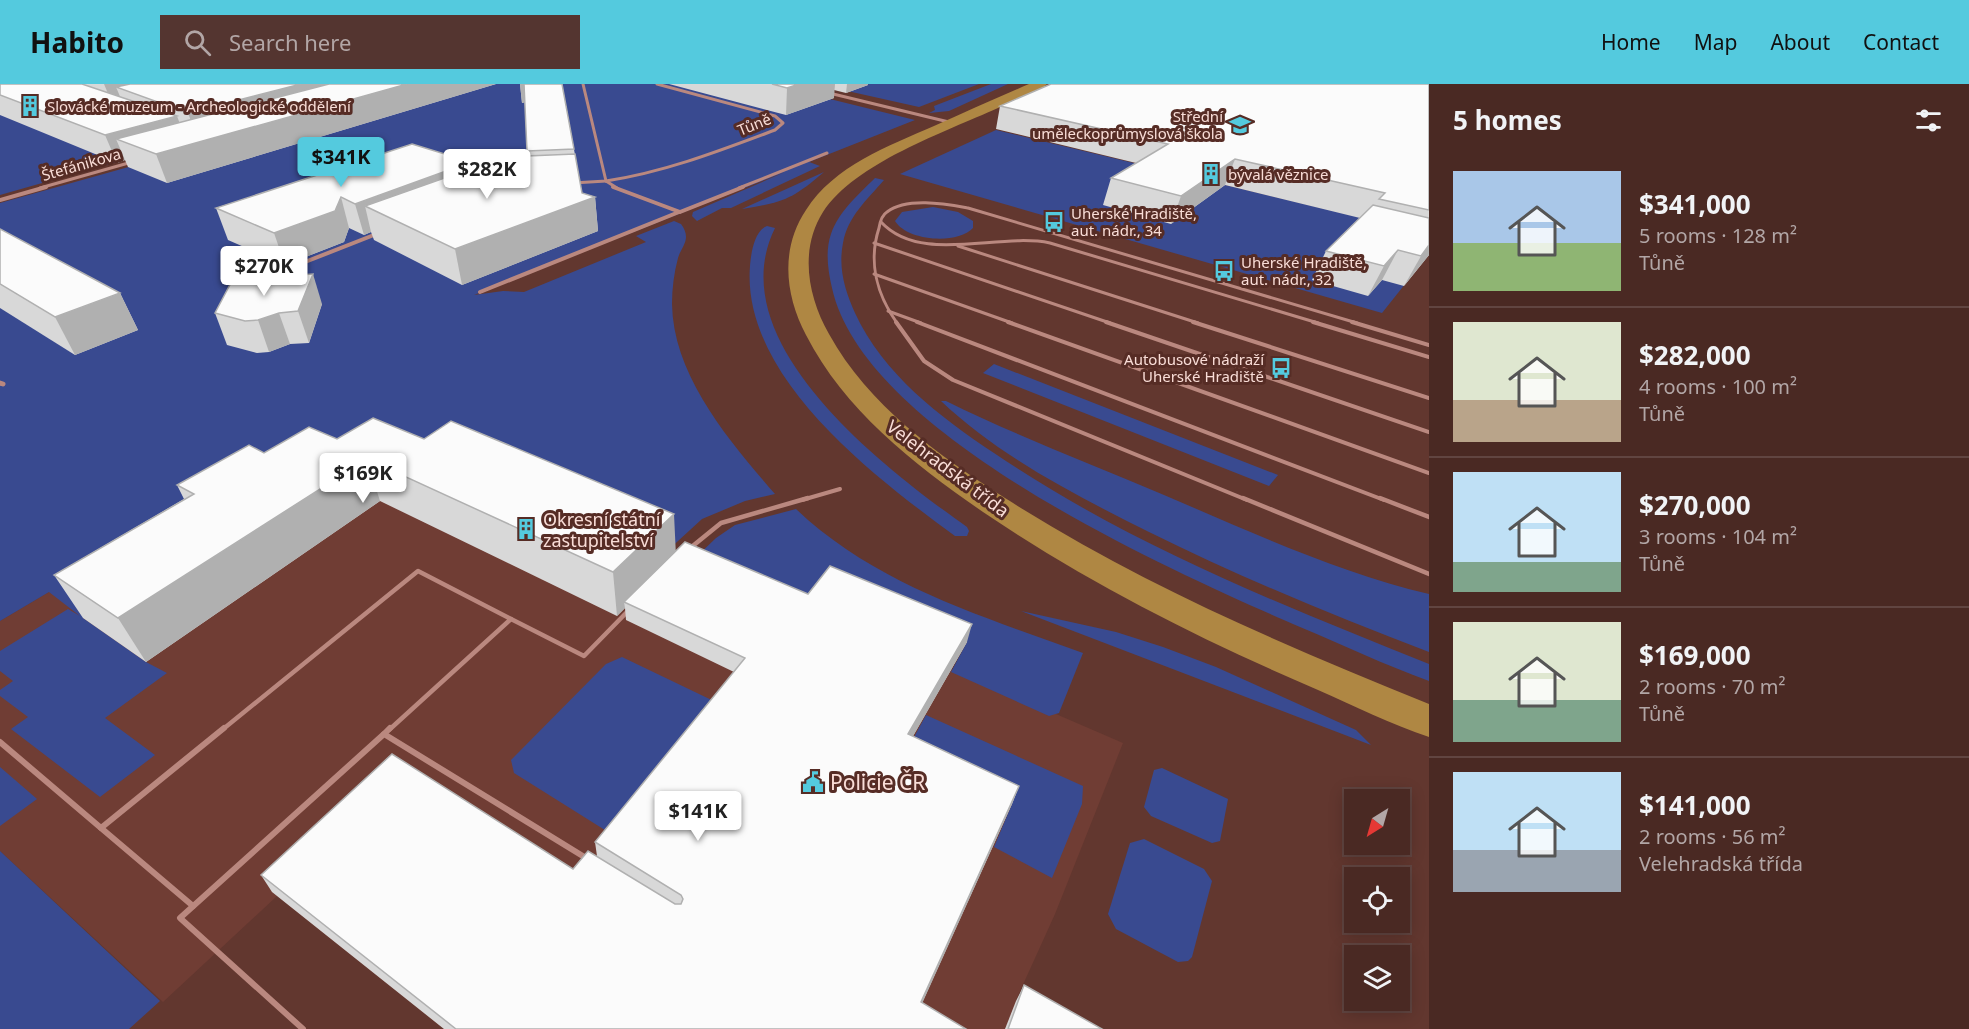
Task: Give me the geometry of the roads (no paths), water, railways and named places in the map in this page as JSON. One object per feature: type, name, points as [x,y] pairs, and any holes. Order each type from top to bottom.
[{"type":"main road","name":"Velehradská třída","points":[[1040,84],[884,154],[848,176],[819,205],[804,232],[797,263],[798,285],[804,309],[819,341],[842,376],[904,439],[997,508],[1060,547],[1195,619],[1429,722]]},
{"type":"street","points":[[583,84],[606,181]]},
{"type":"street","name":"Tůně","points":[[569,183],[606,181],[658,172],[775,130],[783,123],[775,116],[657,84]]},
{"type":"street","points":[[825,92],[953,123]]},
{"type":"street","points":[[480,292],[827,153]]},
{"type":"street","name":"Štefánikova","points":[[0,200],[142,159]]},
{"type":"street","name":"Tůně","points":[[606,181],[613,187],[680,212]]},
{"type":"street","points":[[282,271],[380,232]]},
{"type":"lane","points":[[1429,345],[946,203],[916,202],[890,209],[882,217],[874,243],[874,274],[888,311],[924,361],[953,380],[1429,574]]},
{"type":"lane","points":[[881,222],[888,230],[905,238],[933,244],[956,245],[1030,239],[1056,244],[1429,357]]},
{"type":"lane","points":[[874,243],[1429,432]]},
{"type":"lane","points":[[956,245],[1429,398]]},
{"type":"lane","points":[[874,274],[1429,473]]},
{"type":"lane","points":[[888,311],[1429,517]]},
{"type":"lane","points":[[688,551],[721,523],[840,489]]},
{"type":"lane","points":[[100,828],[418,571],[584,656],[632,607]]},
{"type":"lane","points":[[303,1029],[180,918],[511,619]]},
{"type":"lane","points":[[384,734],[589,860]]},
{"type":"lane","points":[[0,742],[193,906]]},
{"type":"place","name":"Slovácké muzeum - Archeologické oddělení","points":[[30,106]]},
{"type":"place","name":"Střední uměleckoprůmyslová škola","points":[[1240,125]]},
{"type":"place","name":"bývalá věznice","points":[[1211,174]]},
{"type":"place","name":"Uherské Hradiště, aut. nádr., 34","points":[[1054,222]]},
{"type":"place","name":"Uherské Hradiště, aut. nádr., 32","points":[[1224,271]]},
{"type":"place","name":"Autobusové nádraží Uherské Hradiště","points":[[1281,368]]},
{"type":"place","name":"Okresní státní zastupitelství","points":[[526,529]]},
{"type":"place","name":"Policie ČR","points":[[813,782]]}]
